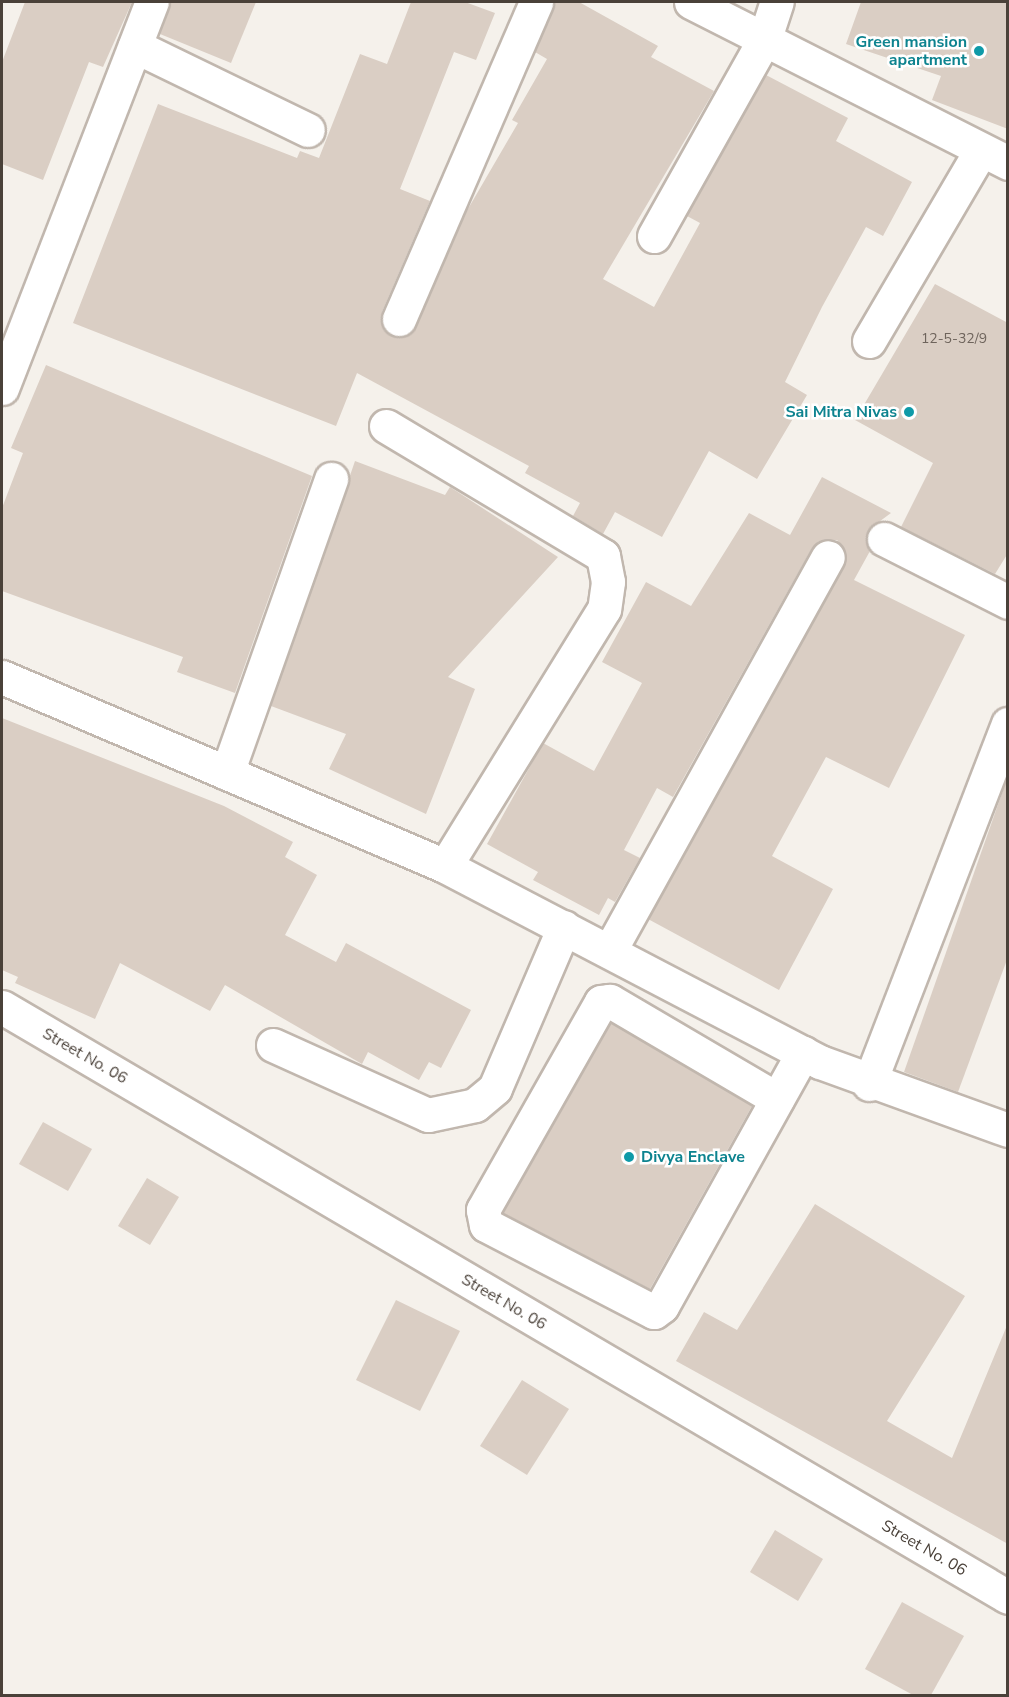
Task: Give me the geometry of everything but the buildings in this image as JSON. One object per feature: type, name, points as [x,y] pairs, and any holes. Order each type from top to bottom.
[{"type":"street","points":[[2,388],[152,2]]},
{"type":"street","points":[[399,319],[536,2]]},
{"type":"street","points":[[691,2],[994,157],[869,341]]},
{"type":"street","points":[[654,236],[765,38],[777,2]]},
{"type":"street","points":[[135,46],[308,130]]},
{"type":"street","points":[[386,426],[603,556],[608,582],[604,609],[445,866]]},
{"type":"street","points":[[227,773],[332,479]]},
{"type":"street","points":[[884,539],[1008,602]]},
{"type":"street","points":[[610,950],[828,557]]},
{"type":"street","points":[[2,677],[445,866],[610,950],[803,1053],[869,1084],[1008,1130]]},
{"type":"street","points":[[869,1084],[1008,724]]},
{"type":"street","points":[[273,1045],[428,1115],[475,1105],[495,1088],[564,927]]},
{"type":"street","points":[[777,1099],[610,1001],[602,1002],[483,1210],[486,1225],[654,1312],[662,1306],[803,1053]]},
{"type":"street","name":"Street No. 06","points":[[2,1007],[1008,1597]]},
{"type":"place","name":"Green mansion apartment","points":[[979,51]]},
{"type":"place","name":"Sai Mitra Nivas","points":[[909,412]]},
{"type":"place","name":"Divya Enclave","points":[[629,1157]]}]
